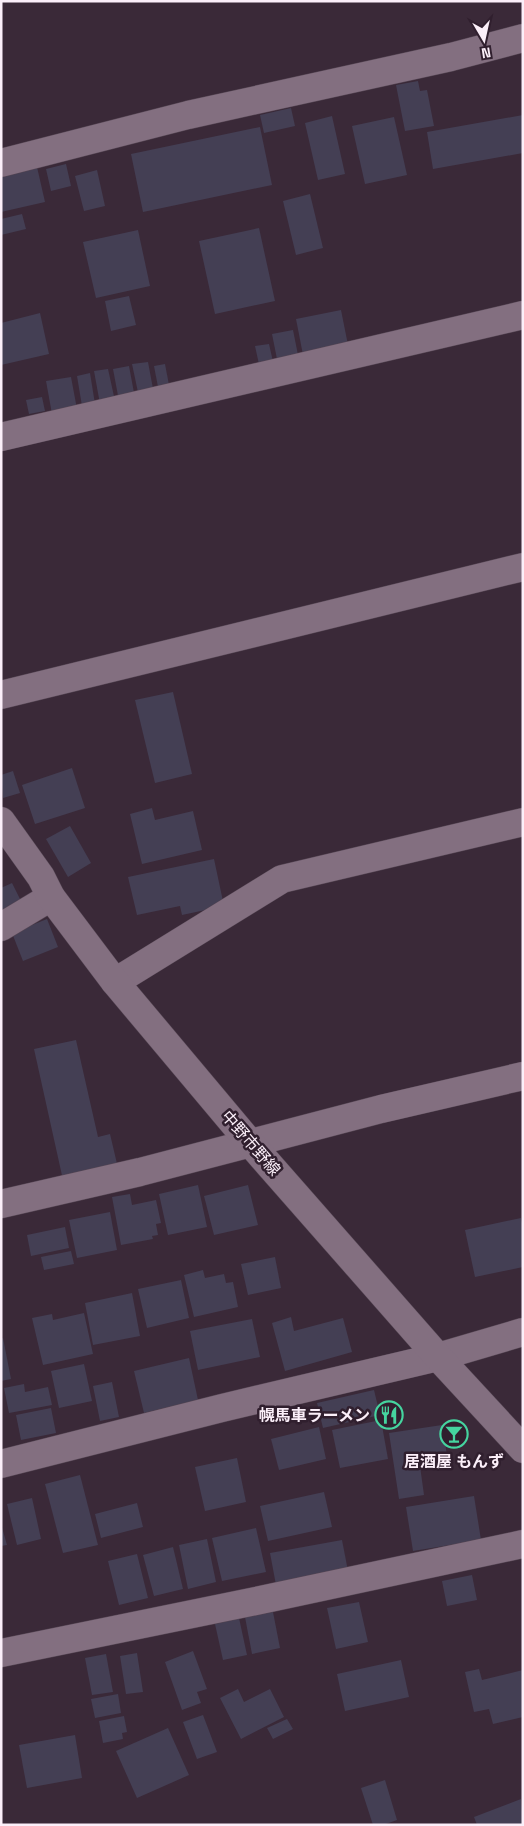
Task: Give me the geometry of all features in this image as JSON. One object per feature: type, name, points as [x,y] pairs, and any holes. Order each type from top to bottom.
[{"type":"street","points":[[1,163],[188,115],[451,57],[523,38]]},
{"type":"street","points":[[1,437],[523,315]]},
{"type":"street","points":[[1,695],[523,567]]},
{"type":"street","name":"中野市野線","points":[[1,821],[52,897],[115,982],[251,1144],[438,1357],[523,1449]]},
{"type":"street","points":[[115,982],[282,879],[523,822]]},
{"type":"street","points":[[1,927],[52,897]]},
{"type":"street","points":[[1,1204],[140,1172],[381,1109],[523,1076]]},
{"type":"street","points":[[1,1464],[222,1408],[438,1357],[523,1332]]},
{"type":"street","points":[[1,1653],[523,1544]]},
{"type":"building","points":[[418,81],[420,91],[427,90],[434,126],[405,131],[396,85]]},
{"type":"building","points":[[291,108],[295,126],[264,133],[260,115]]},
{"type":"building","points":[[523,115],[523,153],[433,169],[427,132]]},
{"type":"building","points":[[332,116],[345,174],[318,180],[305,123]]},
{"type":"building","points":[[394,117],[407,175],[365,184],[352,126]]},
{"type":"building","points":[[260,127],[272,185],[143,212],[131,154]]},
{"type":"building","points":[[66,164],[71,186],[51,191],[46,169]]},
{"type":"building","points":[[37,167],[45,202],[1,212],[1,176]]},
{"type":"building","points":[[97,170],[105,206],[84,211],[75,176]]},
{"type":"building","points":[[310,194],[323,248],[296,255],[283,201]]},
{"type":"building","points":[[22,214],[26,229],[1,235],[1,219]]},
{"type":"building","points":[[259,228],[275,301],[215,314],[199,241]]},
{"type":"building","points":[[138,230],[150,286],[96,298],[83,242]]},
{"type":"building","points":[[129,296],[136,325],[111,331],[105,301]]},
{"type":"building","points":[[341,310],[349,350],[304,360],[296,319]]},
{"type":"building","points":[[40,313],[49,354],[1,365],[1,323]]},
{"type":"building","points":[[293,330],[299,360],[278,364],[272,334]]},
{"type":"building","points":[[269,344],[274,366],[260,369],[255,346]]},
{"type":"building","points":[[148,362],[154,394],[139,397],[132,364]]},
{"type":"building","points":[[165,364],[169,385],[158,387],[154,366]]},
{"type":"building","points":[[129,366],[135,398],[119,401],[113,369]]},
{"type":"building","points":[[108,369],[115,401],[100,404],[94,371]]},
{"type":"building","points":[[90,373],[95,404],[82,406],[77,376]]},
{"type":"building","points":[[71,377],[77,409],[52,414],[46,381]]},
{"type":"building","points":[[42,397],[45,411],[29,414],[26,400]]},
{"type":"building","points":[[173,692],[192,774],[155,783],[135,700]]},
{"type":"building","points":[[72,768],[85,808],[35,824],[22,785]]},
{"type":"building","points":[[13,771],[20,793],[3,798],[1,775]]},
{"type":"building","points":[[152,808],[155,820],[193,811],[202,850],[142,864],[130,814]]},
{"type":"building","points":[[70,826],[91,863],[68,877],[46,839]]},
{"type":"building","points":[[214,859],[224,906],[182,915],[180,906],[137,915],[128,877]]},
{"type":"building","points":[[12,883],[24,907],[1,919],[1,888]]},
{"type":"building","points":[[47,919],[58,947],[23,961],[12,933]]},
{"type":"building","points":[[76,1040],[98,1137],[110,1134],[118,1168],[63,1180],[34,1049]]},
{"type":"building","points":[[198,1185],[207,1227],[168,1235],[159,1194]]},
{"type":"building","points":[[248,1185],[258,1225],[214,1235],[204,1196]]},
{"type":"building","points":[[130,1194],[132,1205],[156,1200],[161,1223],[156,1224],[158,1235],[152,1236],[153,1239],[121,1245],[112,1197]]},
{"type":"building","points":[[110,1212],[117,1250],[77,1258],[69,1220]]},
{"type":"building","points":[[521,1218],[523,1228],[523,1267],[475,1277],[465,1230]]},
{"type":"building","points":[[65,1227],[69,1248],[31,1256],[27,1235]]},
{"type":"building","points":[[71,1251],[74,1264],[44,1270],[41,1257]]},
{"type":"building","points":[[275,1257],[281,1288],[248,1295],[241,1264]]},
{"type":"building","points":[[203,1270],[205,1278],[224,1274],[226,1283],[233,1282],[238,1307],[194,1317],[184,1275]]},
{"type":"building","points":[[181,1280],[189,1318],[147,1328],[138,1289]]},
{"type":"building","points":[[132,1293],[140,1336],[93,1345],[85,1303]]},
{"type":"building","points":[[84,1313],[93,1354],[43,1365],[32,1318],[52,1314],[53,1320]]},
{"type":"building","points":[[291,1317],[294,1331],[343,1318],[352,1352],[285,1371],[272,1323]]},
{"type":"building","points":[[252,1319],[260,1357],[198,1370],[190,1331]]},
{"type":"building","points":[[3,1338],[11,1379],[1,1381],[1,1339]]},
{"type":"building","points":[[189,1358],[198,1400],[144,1413],[134,1371]]},
{"type":"building","points":[[84,1364],[92,1401],[59,1408],[51,1371]]},
{"type":"building","points":[[112,1382],[119,1417],[100,1421],[93,1386]]},
{"type":"building","points":[[24,1384],[25,1392],[48,1387],[52,1405],[9,1413],[4,1388]]},
{"type":"building","points":[[374,1390],[380,1415],[323,1428],[317,1403]]},
{"type":"building","points":[[51,1408],[56,1433],[21,1440],[16,1415]]},
{"type":"building","points":[[381,1420],[388,1459],[340,1468],[332,1430]]},
{"type":"building","points":[[442,1425],[448,1461],[420,1466],[424,1495],[399,1499],[389,1433]]},
{"type":"building","points":[[319,1427],[326,1459],[279,1470],[271,1439]]},
{"type":"building","points":[[237,1458],[246,1502],[205,1511],[195,1467]]},
{"type":"building","points":[[80,1475],[98,1545],[63,1553],[45,1484]]},
{"type":"building","points":[[324,1492],[332,1527],[268,1541],[260,1506]]},
{"type":"building","points":[[474,1496],[481,1540],[413,1551],[406,1507]]},
{"type":"building","points":[[32,1498],[41,1539],[17,1545],[7,1504]]},
{"type":"building","points":[[137,1503],[143,1527],[101,1538],[95,1514]]},
{"type":"building","points":[[1,1524],[7,1545],[1,1546]]},
{"type":"building","points":[[256,1528],[266,1572],[222,1581],[212,1538]]},
{"type":"building","points":[[207,1539],[216,1582],[188,1589],[179,1545]]},
{"type":"building","points":[[342,1540],[348,1571],[276,1585],[270,1553]]},
{"type":"building","points":[[173,1547],[183,1589],[154,1596],[143,1555]]},
{"type":"building","points":[[137,1554],[148,1598],[119,1605],[108,1561]]},
{"type":"building","points":[[472,1575],[477,1600],[447,1606],[442,1581]]},
{"type":"building","points":[[359,1602],[368,1642],[336,1649],[327,1608]]},
{"type":"building","points":[[273,1612],[280,1648],[252,1654],[245,1617]]},
{"type":"building","points":[[239,1618],[247,1655],[223,1660],[215,1624]]},
{"type":"building","points":[[193,1651],[207,1689],[197,1692],[201,1703],[182,1710],[165,1662]]},
{"type":"building","points":[[137,1653],[143,1692],[126,1694],[120,1656]]},
{"type":"building","points":[[106,1654],[113,1692],[92,1695],[85,1658]]},
{"type":"building","points":[[401,1660],[409,1697],[345,1711],[337,1674]]},
{"type":"building","points":[[479,1669],[482,1680],[523,1670],[523,1717],[493,1724],[489,1709],[474,1712],[465,1672]]},
{"type":"building","points":[[238,1689],[244,1702],[270,1689],[284,1717],[241,1739],[220,1698]]},
{"type":"building","points":[[118,1694],[121,1713],[95,1718],[91,1699]]},
{"type":"building","points":[[203,1715],[217,1752],[197,1759],[183,1722]]},
{"type":"building","points":[[124,1716],[127,1732],[122,1733],[123,1739],[103,1743],[99,1721]]},
{"type":"building","points":[[287,1719],[293,1729],[273,1739],[267,1728]]},
{"type":"building","points":[[168,1728],[189,1775],[137,1798],[116,1751]]},
{"type":"building","points":[[75,1735],[82,1778],[27,1788],[19,1745]]},
{"type":"building","points":[[385,1780],[397,1820],[383,1825],[373,1825],[361,1788]]},
{"type":"building","points":[[521,1799],[523,1825],[477,1825],[474,1817]]},
{"type":"place","name":"幌馬車ラーメン","points":[[389,1415]]},
{"type":"place","name":"居酒屋 もんず","points":[[454,1434]]}]
